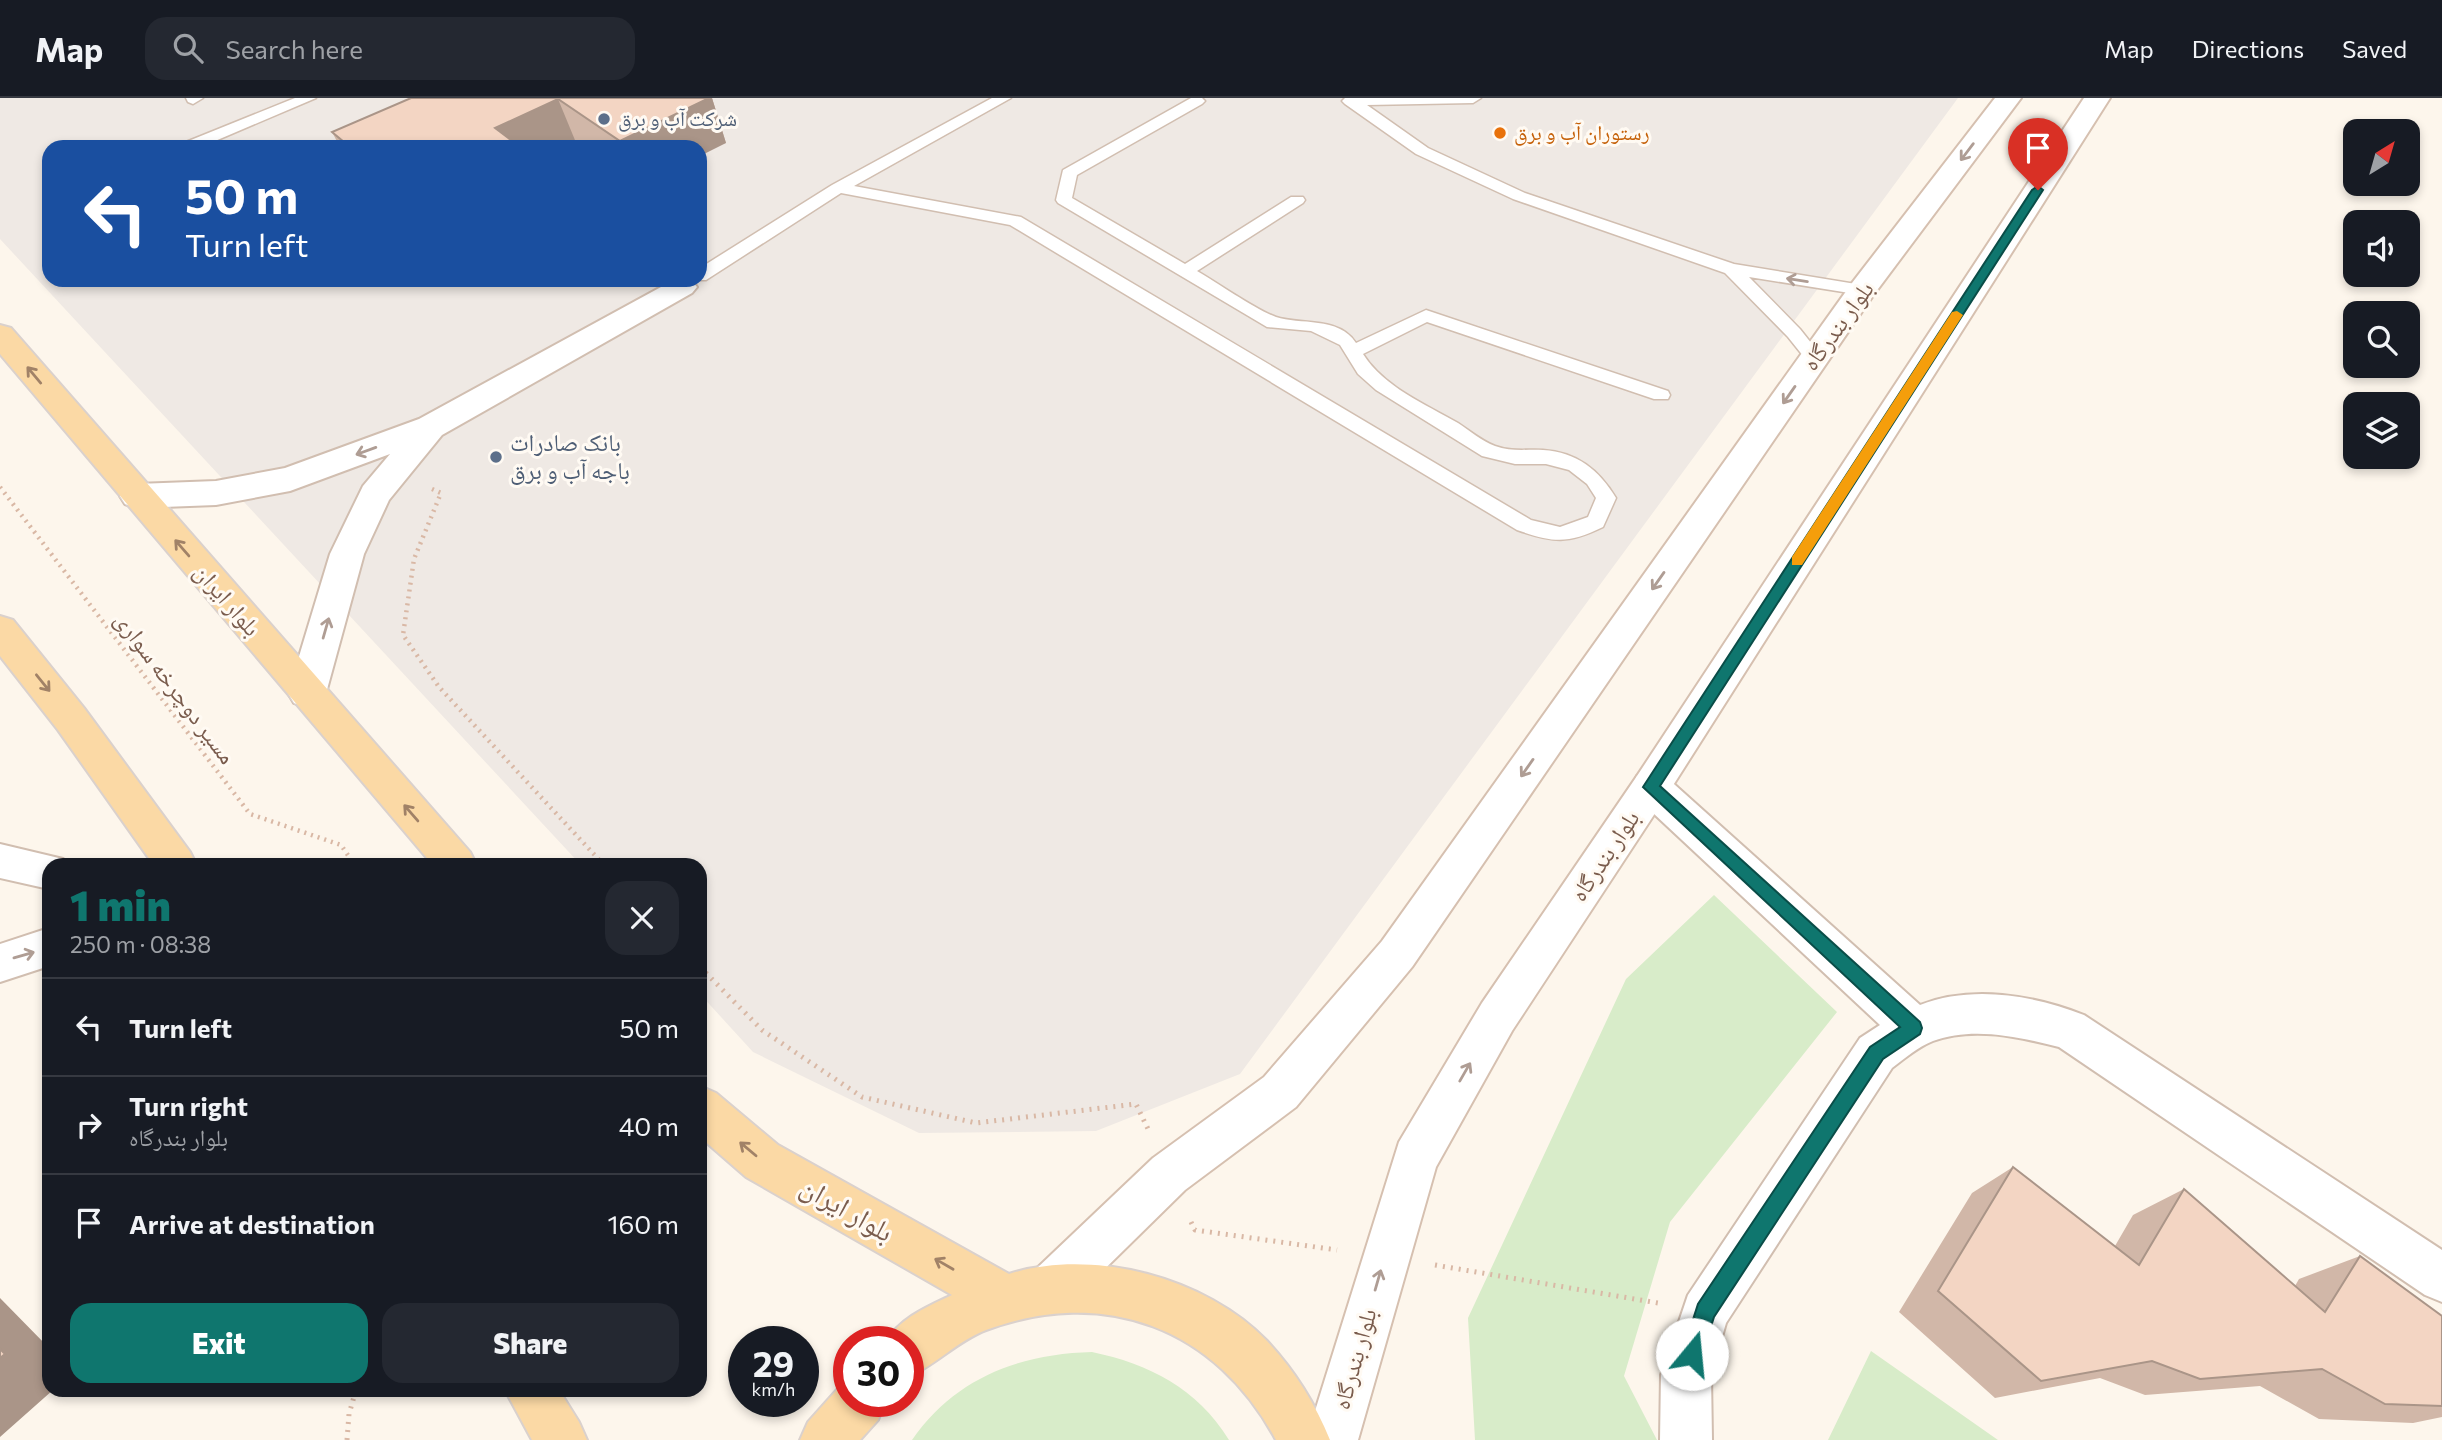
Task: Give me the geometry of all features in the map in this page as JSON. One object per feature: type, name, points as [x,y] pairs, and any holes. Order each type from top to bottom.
[{"type":"main road","name":"بلوار ایران","points":[[0,335],[451,858]]},
{"type":"main road","points":[[0,629],[71,719],[172,858]]},
{"type":"main road","name":"بلوار ایران","points":[[707,1114],[762,1161],[1003,1297]]},
{"type":"main road","points":[[924,1341],[957,1318],[1003,1297],[1051,1287],[1100,1287],[1147,1297],[1191,1315],[1233,1343],[1269,1381],[1304,1440]]},
{"type":"main road","points":[[827,1440],[847,1417]]},
{"type":"street","name":"بلوار بندرگاه","points":[[1051,1287],[1169,1174],[1280,1092],[1397,954],[1814,358],[2008,98]]},
{"type":"street","name":"بلوار بندرگاه","points":[[1332,1440],[1415,1158],[1497,1017],[1651,787],[2097,98]]},
{"type":"street","points":[[137,496],[216,493],[290,479],[430,427],[681,287]]},
{"type":"street","points":[[307,693],[347,554],[375,494],[430,427]]},
{"type":"street","points":[[1651,787],[1913,1028]]},
{"type":"street","points":[[0,861],[42,870]]},
{"type":"street","points":[[0,963],[42,949]]},
{"type":"street","points":[[1686,1440],[1686,1375],[1705,1312],[1876,1053],[1913,1028],[1961,1014],[2013,1015],[2069,1029],[2442,1278]]},
{"type":"lane","points":[[204,140],[308,98]]},
{"type":"lane","points":[[707,271],[838,188],[1003,98]]},
{"type":"lane","points":[[1349,101],[1472,98]]},
{"type":"lane","points":[[838,188],[1016,221],[1524,525],[1547,534],[1567,536],[1595,522],[1606,498],[1594,479],[1576,465],[1546,457],[1515,457],[1489,451],[1382,386],[1364,370],[1346,341],[1314,326],[1273,323],[1064,200],[1069,173],[1197,101]]},
{"type":"lane","points":[[1349,101],[1422,151],[1519,196],[1731,269],[1863,290]]},
{"type":"lane","points":[[1185,271],[1297,200]]},
{"type":"lane","points":[[1731,269],[1794,333],[1814,358]]},
{"type":"lane","points":[[1354,351],[1426,316],[1661,395]]},
{"type":"path","points":[[392,474],[441,493],[414,559],[403,635],[439,687],[597,858]]},
{"type":"path","name":"مسیر دوچرخه سواری","points":[[0,487],[250,814],[341,845],[351,858]]},
{"type":"path","points":[[347,1440],[349,1414],[354,1397]]},
{"type":"shaded area","points":[[0,98],[1958,98],[1240,1074],[1096,1131],[919,1133],[753,1052],[707,1002],[707,858],[574,858],[45,287],[707,287],[707,140],[42,140],[42,284],[0,239]]},
{"type":"green space","points":[[1714,895],[1837,1012],[1670,1222],[1624,1376],[1657,1440],[1475,1440],[1468,1318],[1626,979]]},
{"type":"green space","points":[[1871,1351],[1998,1440],[1828,1440]]},
{"type":"green space","points":[[1092,1352],[1152,1371],[1170,1381],[1202,1406],[1229,1440],[912,1440],[948,1400],[991,1373],[1039,1358]]},
{"type":"building","points":[[411,98],[709,98],[622,140],[558,99],[495,128],[511,140],[342,140],[332,132]]},
{"type":"building","points":[[2013,1167],[2139,1265],[2184,1189],[2325,1312],[2360,1256],[2442,1316],[2442,1406],[2385,1404],[2322,1369],[2200,1379],[2152,1361],[2041,1381],[1938,1291]]},
{"type":"slow traffic","points":[[1797,561],[1957,315]]},
{"type":"place","name":"شرکت آب و برق","points":[[604,119]]},
{"type":"place","name":"رستوران آب و برق","points":[[1500,133]]},
{"type":"place","name":"بانک صادرات باجه آب و برق","points":[[496,457]]},
{"type":"route","points":[[1692,1354],[1705,1312],[1876,1053],[1913,1028],[1651,787],[2038,190]]}]
